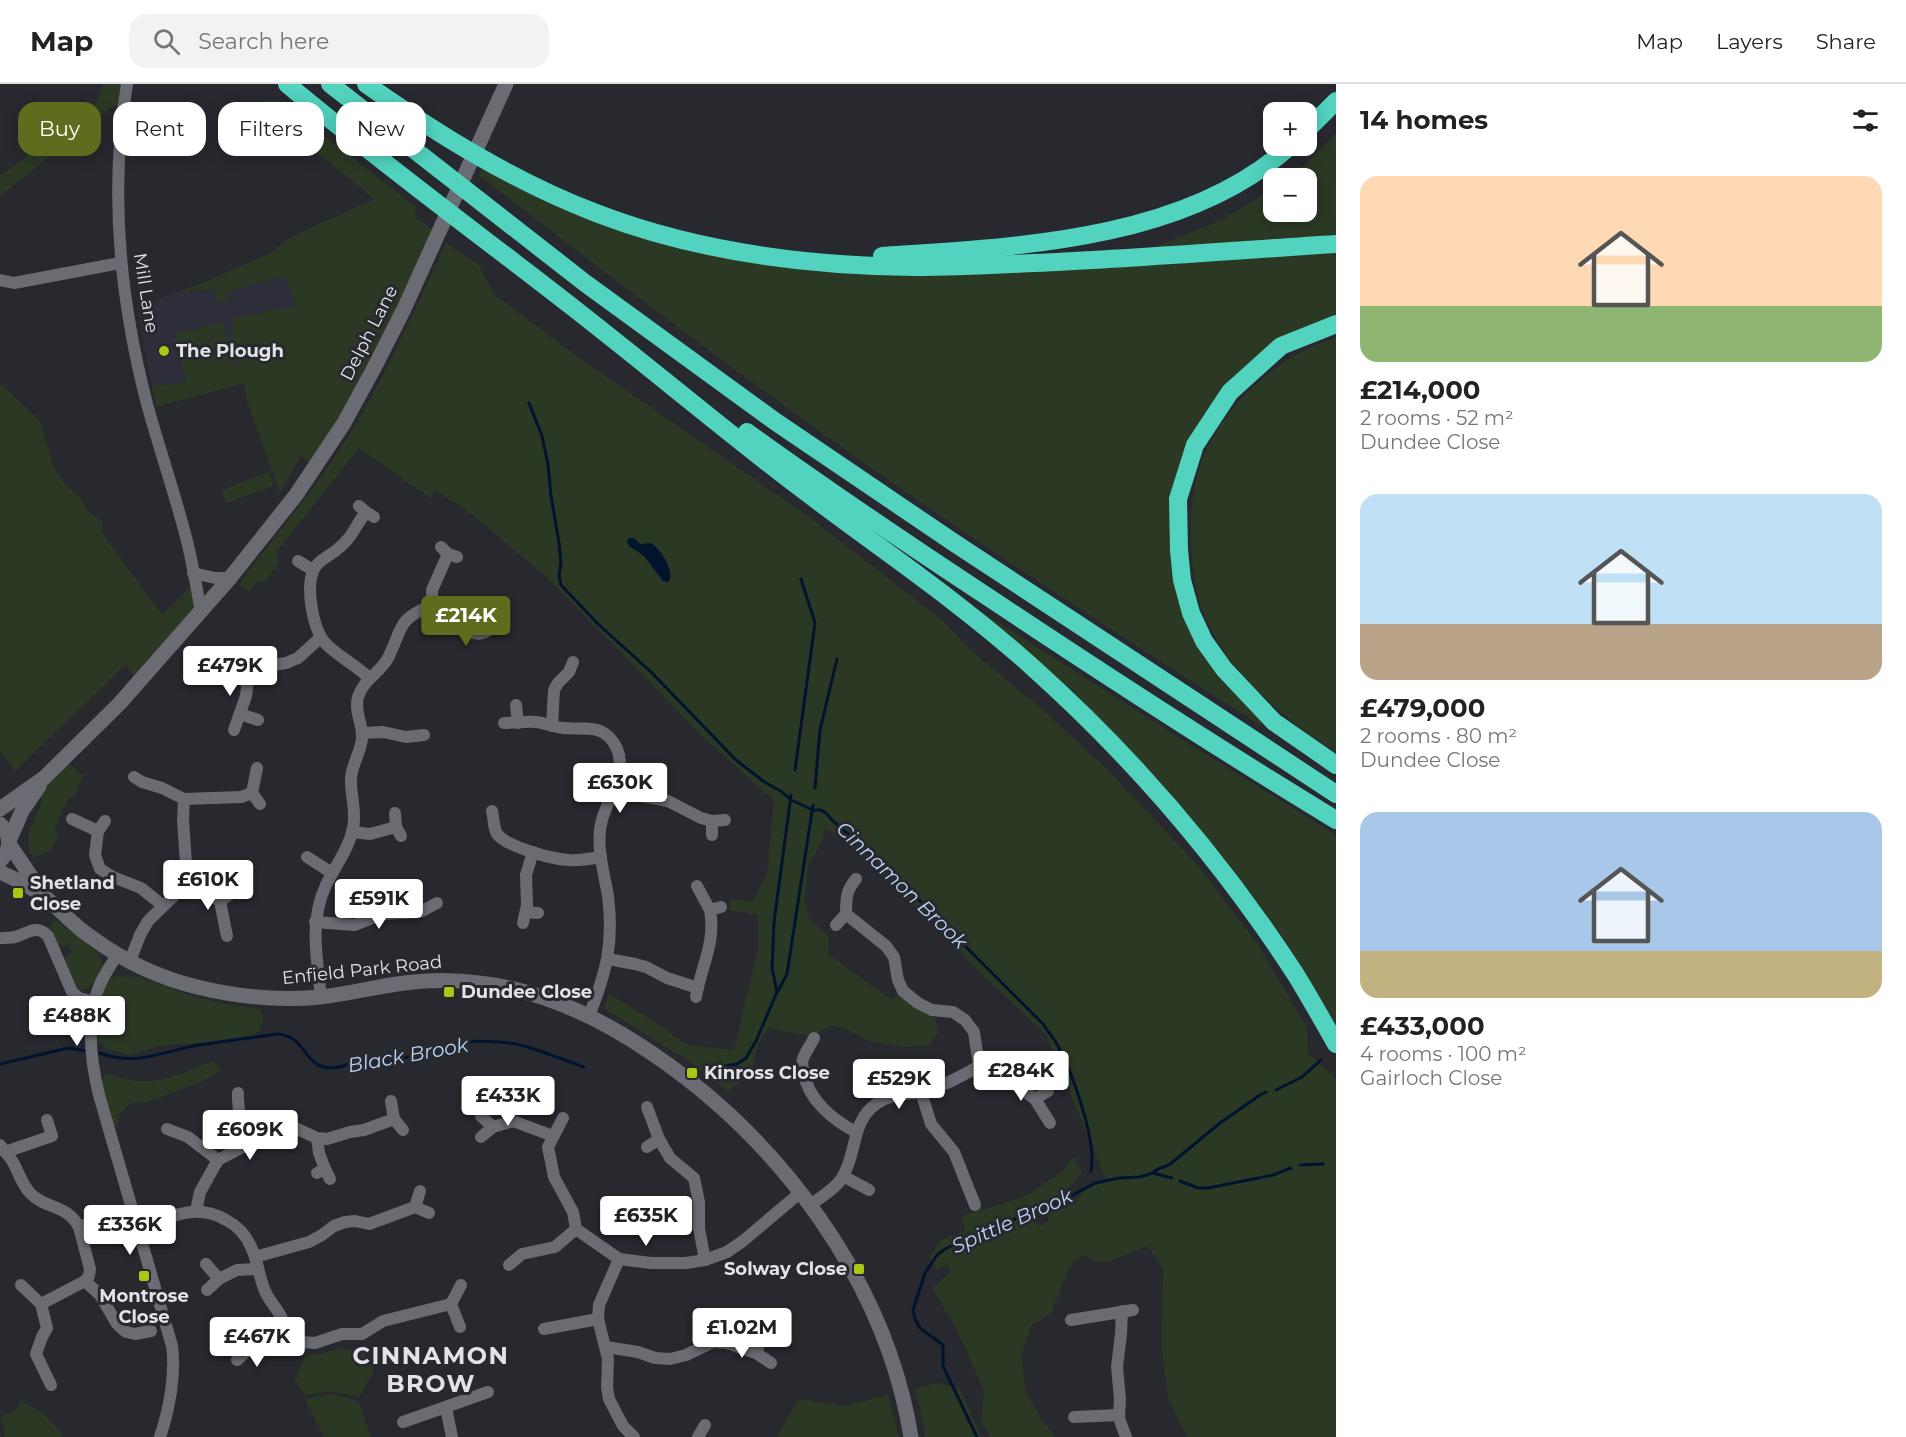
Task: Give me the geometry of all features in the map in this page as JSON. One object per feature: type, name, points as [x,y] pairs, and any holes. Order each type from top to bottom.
[{"type":"highway","points":[[287,84],[330,120],[573,307],[776,470],[955,604],[1028,663],[1085,716],[1147,781],[1198,840],[1243,899],[1297,977],[1336,1044]]},
{"type":"highway","points":[[330,84],[585,283],[776,422],[953,542],[1336,794]]},
{"type":"highway","points":[[366,84],[416,119],[503,171],[557,197],[597,213],[689,242],[734,251],[805,261],[867,266],[966,266],[1336,244]]},
{"type":"highway","points":[[1317,120],[1336,101]]},
{"type":"highway","points":[[805,261],[1030,243],[1091,234],[1146,222],[1196,204],[1241,181],[1276,156]]},
{"type":"highway","points":[[573,307],[758,440],[951,572],[1128,691],[1336,820]]},
{"type":"highway","points":[[1336,324],[1281,346],[1230,392],[1195,445],[1178,499],[1182,580],[1191,613],[1204,641],[1224,669],[1274,722],[1336,765]]},
{"type":"street","name":"Mill Lane","points":[[128,84],[119,140],[117,197],[120,263],[141,377],[187,544],[201,612]]},
{"type":"street","name":"Delph Lane","points":[[230,578],[296,495],[344,423],[404,309],[506,84]]},
{"type":"street","points":[[0,280],[14,283],[120,263]]},
{"type":"street","points":[[366,512],[350,538],[319,562],[313,570],[311,588],[313,613],[321,637],[328,646],[369,678]]},
{"type":"street","points":[[449,553],[432,590],[432,605],[443,616],[467,632],[476,634],[489,630],[504,613]]},
{"type":"street","points":[[298,561],[313,570]]},
{"type":"street","points":[[193,573],[214,578],[230,578]]},
{"type":"street","points":[[0,809],[44,778],[120,703],[230,578]]},
{"type":"street","points":[[321,997],[315,922],[322,894],[343,855],[352,832],[354,807],[351,777],[362,734],[357,714],[357,702],[369,678],[387,661],[403,622],[432,605]]},
{"type":"street","points":[[226,662],[249,669],[295,660],[321,637]]},
{"type":"street","points":[[234,730],[246,696],[249,669]]},
{"type":"street","points":[[552,726],[554,690],[558,683],[573,671]]},
{"type":"street","points":[[516,705],[518,723]]},
{"type":"street","points":[[240,714],[258,720]]},
{"type":"street","points":[[504,723],[534,722],[570,728],[590,728],[610,737],[616,746],[619,772],[616,788],[601,824],[601,857],[609,906],[608,959],[604,978],[589,1017]]},
{"type":"street","points":[[362,734],[383,732],[406,737],[426,735]]},
{"type":"street","points":[[257,768],[252,793],[260,804]]},
{"type":"street","points":[[134,777],[184,799],[241,798],[252,793]]},
{"type":"street","points":[[0,861],[8,851],[9,842],[22,811],[44,778]]},
{"type":"street","points":[[616,788],[674,803],[700,818],[718,821],[712,835]]},
{"type":"street","points":[[160,1437],[170,1396],[173,1354],[95,1078],[92,1032],[95,1002],[100,984],[124,958],[162,905],[185,882],[187,873],[183,820],[184,799]]},
{"type":"street","points":[[490,809],[500,837],[511,844],[533,852],[571,860],[601,857]]},
{"type":"street","points":[[352,832],[370,834],[398,831],[395,813]]},
{"type":"street","points":[[72,819],[101,826],[95,855],[100,869],[141,888],[162,905]]},
{"type":"street","name":"Enfield Park Road","points":[[0,824],[45,898]]},
{"type":"street","points":[[529,916],[526,874],[533,852]]},
{"type":"street","points":[[307,857],[332,873]]},
{"type":"street","name":"Enfield Park Road","points":[[0,872],[45,898],[91,938],[124,958],[159,975],[193,987],[266,999],[321,997],[399,983],[479,982],[523,991],[562,1005],[634,1041],[691,1080],[723,1108],[779,1165],[801,1192],[850,1266],[873,1314],[897,1378],[911,1437]]},
{"type":"street","points":[[836,925],[846,914],[849,886],[856,879]]},
{"type":"street","points":[[185,882],[225,898],[227,936]]},
{"type":"street","points":[[608,959],[646,967],[697,993],[711,940],[715,908],[697,886]]},
{"type":"street","points":[[315,922],[355,925],[382,914],[420,912],[439,902]]},
{"type":"street","points":[[846,914],[886,946],[894,957],[898,980],[903,991],[918,1003],[933,1010],[953,1012],[965,1020],[974,1032],[979,1066]]},
{"type":"street","points":[[0,938],[13,937],[39,929],[61,952],[74,994],[79,998],[95,1002]]},
{"type":"street","points":[[814,1038],[796,1059],[805,1081],[815,1098],[829,1114],[856,1132]]},
{"type":"street","points":[[810,1205],[837,1185],[843,1176],[848,1166],[856,1132],[864,1117],[875,1104],[891,1097],[921,1092],[948,1083],[979,1066]]},
{"type":"street","points":[[979,1066],[1010,1081],[1035,1099],[1050,1123]]},
{"type":"street","points":[[1035,1099],[1048,1091]]},
{"type":"street","points":[[921,1092],[931,1124],[954,1152],[975,1205]]},
{"type":"street","points":[[238,1093],[237,1104],[250,1143]]},
{"type":"street","points":[[391,1101],[394,1119],[403,1130]]},
{"type":"street","points":[[646,1107],[659,1139],[670,1158],[694,1178],[705,1260]]},
{"type":"street","points":[[482,1116],[493,1127]]},
{"type":"street","points":[[563,1118],[548,1147],[554,1177],[573,1212],[576,1229],[619,1259],[651,1263],[686,1263],[705,1260],[727,1252],[801,1192]]},
{"type":"street","points":[[196,1210],[200,1192],[218,1160],[268,1134],[291,1128],[299,1129],[317,1138],[327,1139],[394,1119]]},
{"type":"street","points":[[41,1305],[86,1281],[90,1269],[75,1219],[31,1194],[3,1148],[52,1136],[47,1120]]},
{"type":"street","points":[[481,1137],[493,1127],[513,1121],[553,1136]]},
{"type":"street","points":[[167,1129],[191,1132],[218,1160]]},
{"type":"street","points":[[317,1138],[324,1174]]},
{"type":"street","points":[[647,1147],[659,1139]]},
{"type":"street","points":[[843,1176],[869,1190]]},
{"type":"street","points":[[415,1207],[420,1191]]},
{"type":"street","points":[[207,1290],[219,1279],[315,1239],[339,1223],[350,1221],[369,1224],[415,1207],[429,1213]]},
{"type":"street","points":[[79,1227],[132,1209]]},
{"type":"street","points":[[137,1228],[196,1210],[211,1212],[234,1224],[248,1240],[267,1296],[283,1320],[284,1332],[278,1340],[261,1353],[253,1353],[229,1329]]},
{"type":"street","points":[[509,1265],[522,1254],[555,1247],[576,1229]]},
{"type":"street","points":[[619,1259],[599,1305],[598,1319],[608,1359],[609,1399],[622,1426],[634,1437]]},
{"type":"street","points":[[206,1264],[219,1279]]},
{"type":"street","points":[[86,1281],[100,1295],[117,1324],[126,1332],[135,1334],[151,1330]]},
{"type":"street","points":[[21,1285],[41,1305],[47,1328],[36,1354],[51,1385]]},
{"type":"street","points":[[284,1332],[305,1343],[315,1343],[342,1334],[362,1334],[383,1321],[451,1304],[461,1285]]},
{"type":"street","points":[[451,1304],[460,1327]]},
{"type":"street","points":[[1068,1324],[1127,1310],[1117,1367],[1120,1423],[1126,1437]]},
{"type":"street","points":[[544,1329],[598,1319]]},
{"type":"street","points":[[756,1353],[761,1339]]},
{"type":"street","points":[[606,1347],[670,1359],[686,1355],[713,1342],[727,1343],[756,1353],[771,1363]]},
{"type":"street","points":[[237,1360],[248,1350]]},
{"type":"street","points":[[404,1422],[488,1392]]},
{"type":"street","points":[[446,1408],[452,1437]]},
{"type":"street","points":[[1074,1417],[1119,1415]]},
{"type":"street","points":[[698,1437],[705,1425]]},
{"type":"shaded area","points":[[285,275],[296,306],[232,339],[238,369],[186,382],[152,386],[137,307],[185,289],[186,292],[215,289],[228,301],[227,292]]},
{"type":"green space","points":[[103,84],[127,84],[124,102],[113,102],[113,106],[101,116],[101,102],[96,102]]},
{"type":"green space","points":[[278,100],[281,102],[260,102]]},
{"type":"green space","points":[[1336,134],[1336,237],[1280,244],[1157,246],[1222,220],[1263,194],[1263,222],[1317,222],[1317,168],[1301,168],[1313,156],[1317,156],[1317,152]]},
{"type":"green space","points":[[324,136],[336,145],[336,156],[350,156],[416,207],[414,213],[418,216],[416,218],[433,230],[366,377],[311,464],[301,455],[280,493],[246,398],[245,383],[156,407],[152,386],[186,382],[175,334],[223,323],[235,371],[238,369],[232,339],[232,319],[296,306],[285,275],[227,292],[228,301],[217,303],[215,289],[186,292],[185,289],[271,253],[287,240],[306,230],[374,199],[322,156],[324,156]]},
{"type":"green space","points":[[27,156],[50,156],[0,196],[0,176]]},
{"type":"green space","points":[[485,163],[529,186],[782,263],[1336,251],[1336,317],[1227,385],[1170,531],[1221,679],[1262,721],[1260,725],[1003,558],[751,382],[479,175]]},
{"type":"green space","points":[[446,243],[478,264],[495,295],[575,355],[805,514],[942,620],[977,656],[1042,709],[1108,770],[1198,866],[1257,943],[1307,1028],[1308,1053],[1336,1080],[1336,1437],[1187,1437],[1168,1398],[1162,1349],[1163,1269],[1148,1246],[1110,1261],[1094,1262],[1085,1255],[1076,1260],[1067,1273],[1051,1313],[1031,1326],[1021,1357],[1025,1389],[1038,1414],[1055,1437],[990,1437],[981,1419],[984,1390],[955,1326],[932,1288],[951,1272],[948,1265],[937,1269],[930,1257],[939,1241],[965,1231],[962,1216],[1025,1197],[1062,1172],[1073,1157],[1082,1172],[1058,1196],[1028,1212],[1030,1221],[1040,1226],[1048,1221],[1049,1211],[1068,1200],[1078,1199],[1087,1188],[1107,1182],[1046,1034],[839,835],[825,829],[822,842],[808,865],[804,899],[809,918],[829,937],[828,954],[892,1000],[900,992],[934,1015],[938,1033],[929,1045],[904,1047],[868,1041],[849,1030],[833,1025],[810,1036],[768,1028],[758,1044],[751,1073],[728,1091],[687,1060],[604,1008],[609,994],[687,1045],[734,1050],[758,949],[758,915],[729,910],[730,899],[753,902],[767,873],[774,800],[706,740],[552,582],[473,515],[436,490],[430,498],[359,448],[277,551],[279,562],[265,582],[258,581],[249,593],[239,584],[316,484],[356,424],[397,348]]},
{"type":"green space","points":[[1336,338],[1336,752],[1277,709],[1242,674],[1227,655],[1214,634],[1198,598],[1193,569],[1191,531],[1193,495],[1198,472],[1224,420],[1256,385],[1274,370],[1294,356]]},
{"type":"green space","points":[[0,383],[40,421],[53,466],[65,485],[80,497],[88,512],[102,521],[102,533],[162,615],[190,587],[203,593],[202,605],[136,680],[126,664],[15,771],[0,751]]},
{"type":"green space","points":[[268,472],[273,481],[271,487],[226,503],[222,490]]},
{"type":"green space","points":[[949,591],[1336,835],[1336,1024],[1286,943],[1258,903],[1167,790],[1066,684]]},
{"type":"green space","points":[[69,763],[83,776],[75,795],[67,800],[55,829],[58,836],[51,850],[33,858],[28,843],[30,829],[43,800],[38,793]]},
{"type":"green space","points":[[56,921],[83,940],[100,958],[101,970],[89,988],[78,990],[66,970],[65,959],[72,952],[69,944],[62,947],[56,943],[49,929],[52,922]]},
{"type":"green space","points":[[115,976],[139,977],[195,997],[260,1009],[263,1019],[260,1031],[247,1036],[158,1046],[130,1055],[107,1049],[98,1041],[99,1015],[106,987]]},
{"type":"green space","points":[[213,1061],[221,1070],[203,1081],[148,1102],[130,1103],[119,1115],[118,1124],[112,1127],[101,1082],[106,1073],[136,1081],[161,1080]]},
{"type":"green space","points":[[366,1347],[374,1371],[359,1397],[331,1391],[305,1395],[295,1380],[306,1355],[319,1355],[339,1348],[354,1351]]},
{"type":"green space","points":[[939,1383],[960,1389],[981,1437],[925,1437],[914,1389]]},
{"type":"green space","points":[[332,1394],[358,1401],[371,1437],[324,1437],[305,1399]]},
{"type":"green space","points":[[888,1395],[899,1437],[777,1437],[798,1399],[844,1406]]},
{"type":"green space","points":[[22,1402],[46,1416],[63,1437],[4,1437],[1,1416],[14,1412]]},
{"type":"water","points":[[629,538],[634,538],[640,544],[651,543],[659,551],[669,570],[670,580],[668,582],[663,581],[644,556],[629,546],[627,541]]},
{"type":"waterway","name":"Cinnamon Brook","points":[[529,403],[542,436],[548,464],[559,543],[561,585],[598,624],[651,672],[736,760],[791,800],[826,813],[890,871],[1043,1024],[1065,1060],[1077,1091],[1090,1143],[1091,1171]]},
{"type":"waterway","points":[[795,770],[815,623],[801,579]]},
{"type":"waterway","points":[[815,788],[820,730],[837,659]]},
{"type":"waterway","points":[[708,1069],[737,1064],[746,1058],[756,1041],[777,992],[772,968],[774,922],[791,795]]},
{"type":"waterway","points":[[778,991],[787,974],[813,805]]},
{"type":"waterway","name":"Black Brook","points":[[99,1053],[113,1057],[138,1058],[199,1045],[277,1034],[294,1040],[315,1063],[322,1067],[332,1068],[357,1062],[389,1062],[447,1045],[486,1041],[524,1046],[584,1067]]},
{"type":"waterway","name":"Black Brook","points":[[0,1064],[68,1048],[87,1051]]},
{"type":"waterway","name":"Spittle Brook","points":[[1276,1090],[1302,1077],[1321,1060]]},
{"type":"waterway","name":"Spittle Brook","points":[[977,1437],[943,1366],[943,1345],[920,1328],[913,1310],[925,1273],[937,1255],[997,1224],[1042,1212],[1095,1183],[1153,1173],[1169,1165],[1220,1123],[1266,1092]]},
{"type":"waterway","points":[[1300,1165],[1323,1164]]},
{"type":"waterway","points":[[1180,1181],[1198,1188],[1208,1188],[1273,1175],[1291,1168]]},
{"type":"waterway","points":[[1153,1173],[1172,1178]]},
{"type":"place","name":"The Plough","points":[[164,351]]},
{"type":"place","name":"Shetland Close","points":[[18,893]]},
{"type":"place","name":"Dundee Close","points":[[449,992]]},
{"type":"place","name":"Kinross Close","points":[[692,1073]]},
{"type":"place","name":"Solway Close","points":[[859,1269]]},
{"type":"place","name":"Montrose Close","points":[[144,1276]]},
{"type":"district","name":"CINNAMON BROW","points":[[431,1369]]}]
